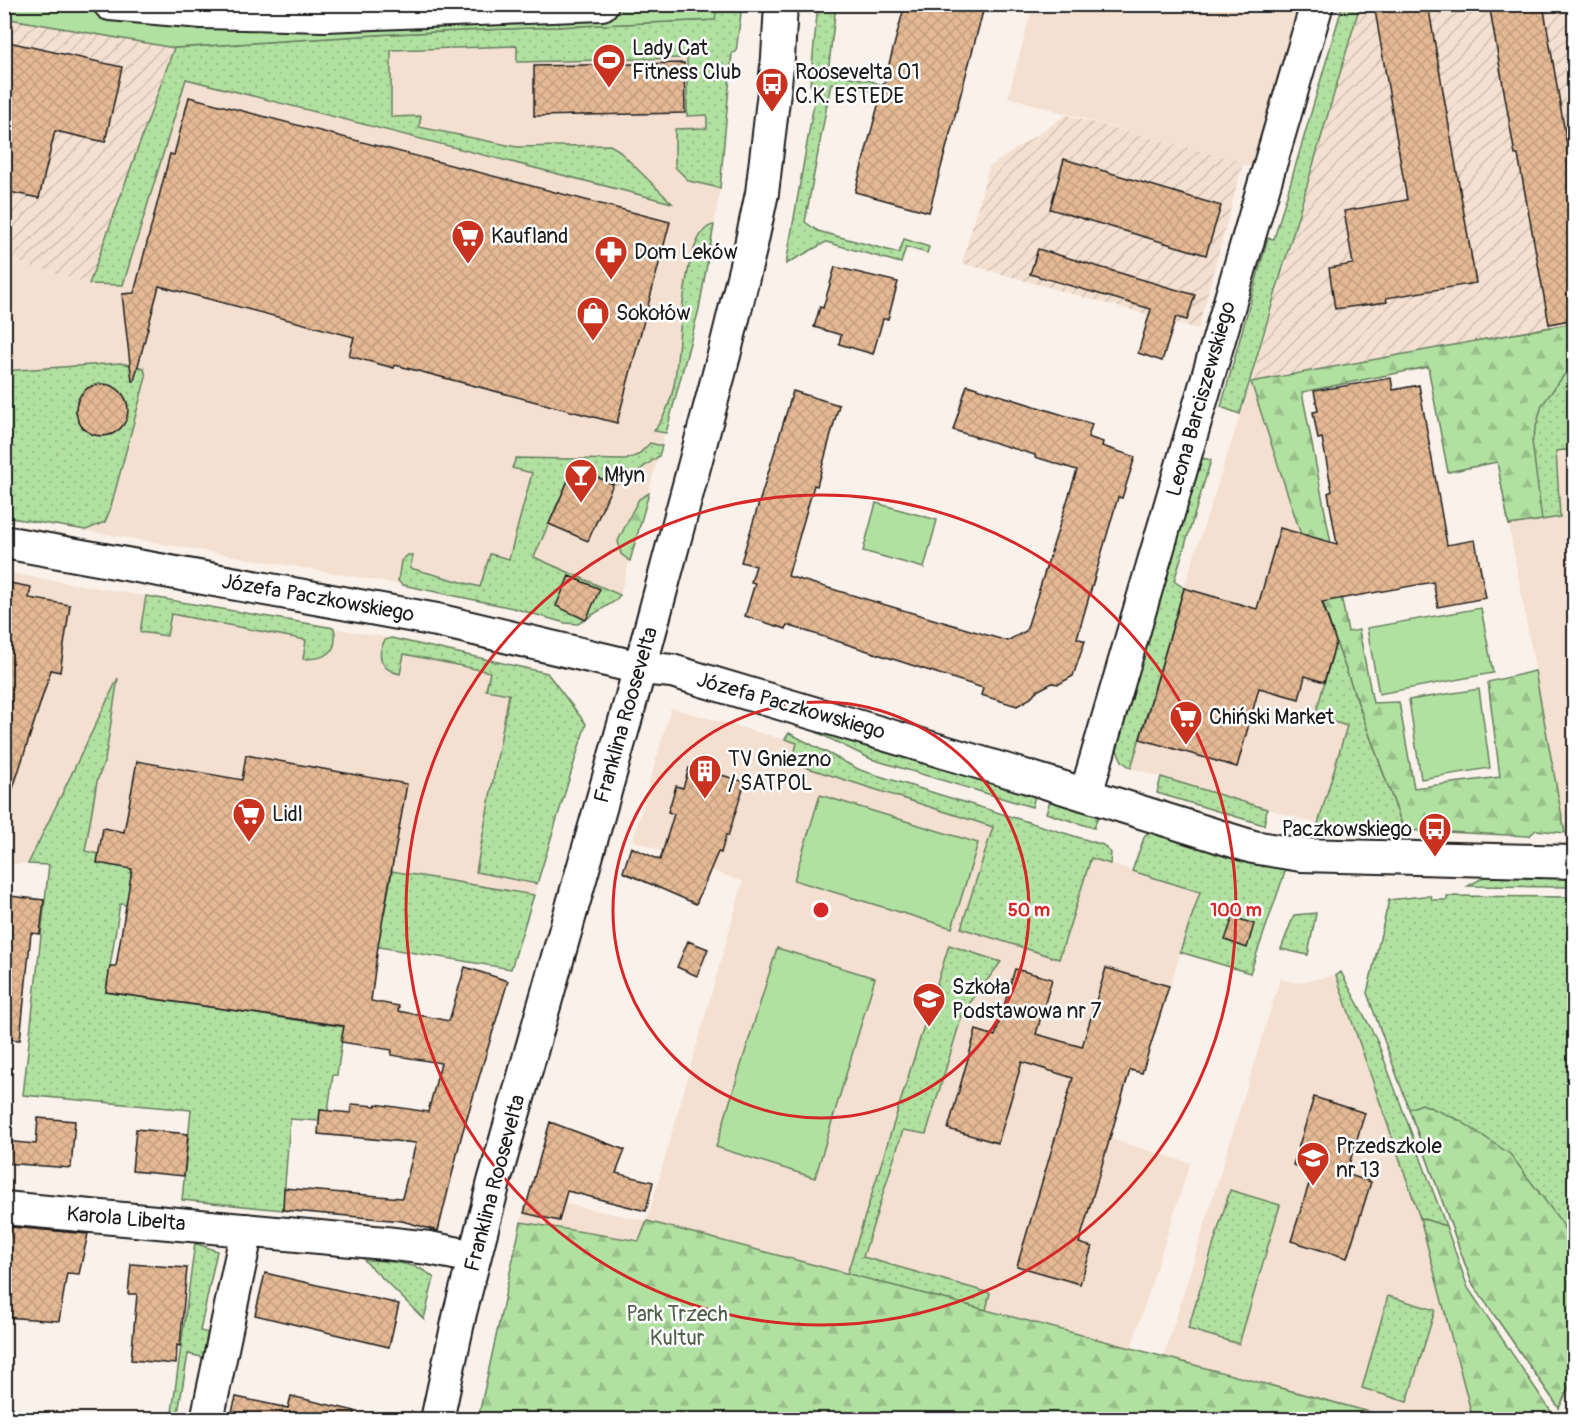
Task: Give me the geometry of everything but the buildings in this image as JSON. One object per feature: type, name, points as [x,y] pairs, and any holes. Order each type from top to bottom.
[{"type":"street","points":[[110,4],[202,12],[324,15],[602,4]]},
{"type":"street","name":"Franklina Roosevelta","points":[[437,1419],[474,1257],[640,668],[724,355],[751,245],[762,194],[778,58],[781,4]]},
{"type":"street","name":"Leona Barciszewskiego","points":[[1086,794],[1317,4]]},
{"type":"street","name":"Józefa Paczkowskiego","points":[[4,542],[437,620],[640,668],[672,671],[1086,794],[1253,847],[1301,855],[1575,862]]},
{"type":"street","name":"Karola Libelta","points":[[4,1208],[429,1248],[474,1257]]},
{"type":"street","points":[[207,1419],[247,1230]]},
{"type":"shaded area","points":[[1033,5],[1303,5],[1255,168],[1008,97]]},
{"type":"shaded area","points":[[1360,5],[1574,5],[1574,323],[1251,382]]},
{"type":"shaded area","points":[[4,18],[174,48],[89,284],[5,258]]},
{"type":"shaded area","points":[[715,20],[704,167],[724,166],[699,309],[620,595],[534,557],[513,608],[403,585],[5,517],[4,258],[89,284],[174,48]]},
{"type":"shaded area","points":[[1066,115],[1243,163],[1198,329],[962,263],[989,167]]},
{"type":"shaded area","points":[[1574,323],[1574,837],[1566,837],[1475,341]]},
{"type":"shaded area","points":[[1251,382],[1299,534],[1404,830],[1318,824],[1131,768],[1184,588]]},
{"type":"shaded area","points":[[4,572],[414,642],[547,673],[586,724],[511,969],[45,891],[48,864],[5,864]]},
{"type":"shaded area","name":"Szkoła Podstawowa nr 7","points":[[671,708],[797,743],[792,763],[1200,892],[1142,1073],[1130,1070],[1110,1139],[1190,1163],[1131,1348],[647,1221],[743,882],[633,840]]},
{"type":"shaded area","name":"Przedszkole nr 13","points":[[1336,975],[1420,1218],[1473,1419],[1396,1419],[1164,1357],[1280,979],[1297,983]]},
{"type":"shaded area","points":[[528,1196],[647,1221],[639,1241],[521,1222]]},
{"type":"green space","points":[[1343,4],[1360,5],[1240,414],[1221,407],[1268,238],[1274,239]]},
{"type":"green space","points":[[4,5],[717,5],[715,20],[391,34],[174,48],[5,18]]},
{"type":"green space","points":[[717,5],[742,5],[736,52],[732,53],[720,188],[689,181],[675,167],[675,129],[707,128],[707,115],[687,116],[687,58],[517,62],[517,46],[391,50],[391,117],[421,116],[419,127],[517,147],[610,145],[617,149],[672,203],[186,79],[123,285],[89,284],[174,48],[391,34],[714,20]]},
{"type":"green space","points":[[818,5],[836,5],[828,73],[871,81],[884,86],[882,90],[874,91],[831,83],[805,222],[818,231],[899,253],[904,239],[929,247],[927,253],[906,247],[901,263],[826,242],[786,264],[817,86],[810,85]]},
{"type":"green space","points":[[714,225],[699,309],[666,433],[654,431],[664,415],[673,391],[688,270],[695,247],[703,232]]},
{"type":"green space","points":[[1574,323],[1574,449],[1556,451],[1560,517],[1509,525],[1475,341]]},
{"type":"green space","points":[[1574,323],[1574,372],[1564,375],[1542,405],[1532,441],[1542,520],[1509,525],[1497,462],[1448,472],[1428,367],[1302,392],[1348,632],[1359,630],[1373,703],[1399,702],[1414,788],[1500,777],[1488,682],[1535,671],[1565,833],[1536,830],[1529,836],[1404,830],[1336,642],[1251,382]]},
{"type":"green space","points":[[120,363],[144,368],[146,377],[105,522],[86,530],[5,517],[4,371]]},
{"type":"green space","points":[[650,443],[662,446],[659,456],[621,483],[613,484],[574,467],[534,557],[620,595],[615,601],[578,624],[565,623],[513,608],[403,585],[398,581],[401,561],[408,555],[413,555],[410,568],[480,587],[490,554],[509,559],[532,473],[512,468],[516,458],[625,460],[638,455]]},
{"type":"green space","points":[[1202,458],[1211,460],[1174,581],[1184,588],[1131,768],[1122,761],[1116,748]]},
{"type":"green space","points":[[649,493],[630,561],[621,554],[618,541],[639,499]]},
{"type":"green space","points":[[876,503],[937,520],[924,568],[863,551]]},
{"type":"green space","points":[[146,596],[334,628],[334,644],[329,653],[324,656],[303,659],[306,640],[171,614],[167,636],[140,632]]},
{"type":"green space","points":[[1481,608],[1493,673],[1379,694],[1367,628]]},
{"type":"green space","points":[[391,638],[547,673],[586,724],[537,884],[476,872],[509,694],[486,690],[490,672],[404,654],[400,674],[394,672],[385,666],[381,657],[385,640]]},
{"type":"green space","points":[[1336,642],[1404,830],[1318,824],[1347,726],[1315,716]]},
{"type":"green space","points":[[118,678],[105,760],[97,781],[85,851],[99,854],[97,863],[384,915],[392,871],[534,895],[511,969],[120,904],[106,992],[344,1027],[337,1075],[333,1075],[328,1111],[320,1110],[319,1121],[290,1119],[283,1210],[182,1200],[191,1110],[23,1095],[49,865],[28,864]]},
{"type":"green space","points":[[1479,689],[1490,768],[1421,779],[1409,700]]},
{"type":"green space","points":[[814,727],[1036,792],[1032,807],[871,759],[816,732]]},
{"type":"green space","points":[[789,733],[860,770],[1103,845],[1111,853],[1110,864],[1091,858],[1059,959],[961,928],[993,827],[792,763],[797,743],[785,739]]},
{"type":"green space","points":[[1161,777],[1267,809],[1264,825],[1157,793]]},
{"type":"green space","points":[[820,795],[978,843],[952,928],[794,880]]},
{"type":"green space","points":[[1051,798],[1099,813],[1094,828],[1046,813]]},
{"type":"green space","points":[[1153,830],[1286,869],[1250,973],[1180,952],[1200,892],[1132,871],[1145,835]]},
{"type":"green space","points":[[1486,876],[1574,877],[1574,887],[1468,886]]},
{"type":"green space","points":[[1431,896],[1432,900],[1447,900],[1447,896],[1574,897],[1574,1376],[1559,1408],[1472,1283],[1367,993],[1389,900]]},
{"type":"green space","points":[[1316,913],[1308,955],[1281,949],[1294,915]]},
{"type":"green space","points":[[949,945],[1001,962],[963,1012],[926,1134],[903,1130],[863,1257],[990,1293],[986,1310],[847,1274]]},
{"type":"green space","points":[[777,948],[875,978],[815,1178],[716,1147]]},
{"type":"green space","points":[[1341,972],[1376,1038],[1446,1226],[1420,1218],[1336,975]]},
{"type":"green space","points":[[1422,1104],[1459,1120],[1510,1154],[1562,1223],[1574,1254],[1574,1376],[1559,1408],[1472,1283],[1409,1109]]},
{"type":"green space","points":[[1230,1190],[1280,1205],[1239,1344],[1188,1329]]},
{"type":"green space","points":[[1420,1218],[1446,1226],[1468,1288],[1556,1419],[1473,1419]]},
{"type":"green space","name":"Park Trzech Kultur","points":[[647,1221],[1396,1419],[478,1419],[521,1222],[639,1241]]},
{"type":"green space","points":[[195,1243],[217,1251],[200,1331],[217,1335],[211,1359],[188,1354],[177,1419],[171,1420]]},
{"type":"green space","points":[[364,1260],[411,1266],[434,1278],[424,1319]]},
{"type":"green space","points":[[1388,1296],[1435,1310],[1407,1402],[1362,1388]]},
{"type":"place","name":"Lady Cat Fitness Club","points":[[609,89]]},
{"type":"place","name":"Roosevelta 01 C.K. ESTEDE","points":[[772,113]]},
{"type":"place","name":"Kaufland","points":[[468,265]]},
{"type":"place","name":"Dom Leków","points":[[611,281]]},
{"type":"place","name":"Sokołów","points":[[593,342]]},
{"type":"place","name":"Młyn","points":[[581,504]]},
{"type":"place","name":"Chiński Market","points":[[1186,746]]},
{"type":"place","name":"TV Gniezno / SATPOL","points":[[705,800]]},
{"type":"place","name":"Lidl","points":[[249,843]]},
{"type":"place","name":"Paczkowskiego","points":[[1435,858]]},
{"type":"place","name":"Szkoła Podstawowa nr 7","points":[[929,1028]]},
{"type":"place","name":"Przedszkole nr 13","points":[[1313,1187]]}]
